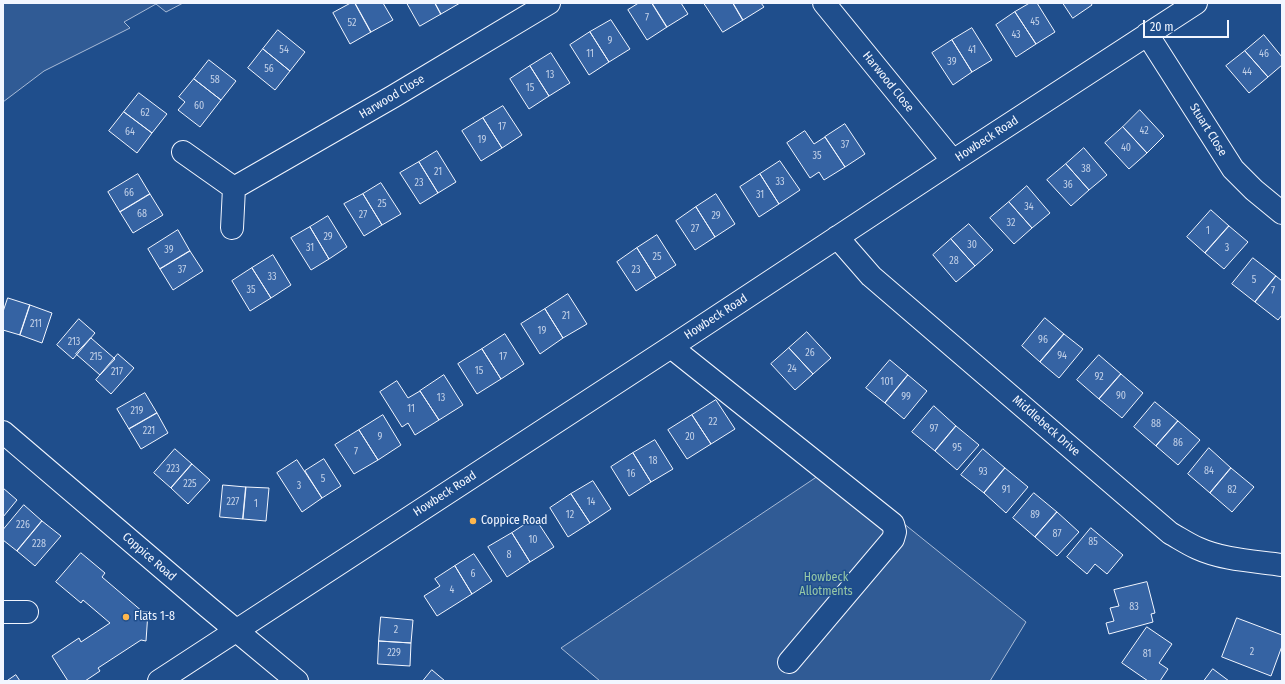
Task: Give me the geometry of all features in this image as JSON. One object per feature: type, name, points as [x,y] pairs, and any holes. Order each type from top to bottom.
[{"type":"street","name":"Harwood Close","points":[[234,188],[394,96],[549,3]]},
{"type":"street","name":"Harwood Close","points":[[824,3],[952,161]]},
{"type":"street","name":"Howbeck Road","points":[[159,681],[671,347],[952,161],[1196,3]]},
{"type":"street","name":"Stuart Close","points":[[1147,34],[1232,169],[1254,190],[1282,213]]},
{"type":"street","points":[[183,152],[234,188],[232,228]]},
{"type":"street","name":"Middlebeck Drive","points":[[837,237],[871,276],[1170,533],[1197,549],[1215,555],[1282,565]]},
{"type":"street","points":[[671,347],[893,524],[895,532],[893,539],[789,662]]},
{"type":"street","name":"Coppice Road","points":[[3,432],[236,631],[297,681]]},
{"type":"street","points":[[3,612],[27,612]]},
{"type":"green space","points":[[3,3],[183,3],[166,12],[156,4],[124,22],[130,28],[44,71],[3,102]]},
{"type":"green space","name":"Howbeck Allotments","points":[[703,362],[1026,622],[990,681],[600,681],[561,648],[818,476]]},
{"type":"building","points":[[351,3],[355,3],[371,32],[350,44],[333,13]]},
{"type":"building","points":[[355,3],[383,3],[393,20],[371,32]]},
{"type":"building","points":[[407,3],[435,3],[441,14],[420,26]]},
{"type":"building","points":[[435,3],[460,3],[441,14]]},
{"type":"building","points":[[639,3],[652,3],[667,27],[647,40],[628,10]]},
{"type":"building","points":[[652,3],[681,3],[688,14],[667,27]]},
{"type":"building","points":[[704,3],[733,3],[743,20],[723,32]]},
{"type":"building","points":[[733,3],[761,3],[764,7],[743,20]]},
{"type":"building","points":[[1030,3],[1037,3],[1055,32],[1036,44],[1015,12]]},
{"type":"building","points":[[1063,3],[1091,3],[1092,5],[1073,18]]},
{"type":"building","points":[[1015,12],[1036,44],[1016,57],[996,25]]},
{"type":"building","points":[[611,20],[630,49],[609,62],[590,32]]},
{"type":"building","points":[[972,28],[992,60],[972,72],[952,40]]},
{"type":"building","points":[[278,30],[305,52],[290,71],[263,49]]},
{"type":"building","points":[[590,32],[609,62],[589,75],[570,45]]},
{"type":"building","points":[[1264,35],[1282,57],[1282,65],[1268,77],[1245,51]]},
{"type":"building","points":[[952,40],[972,72],[953,85],[932,53]]},
{"type":"building","points":[[263,49],[290,71],[275,90],[248,68]]},
{"type":"building","points":[[1245,51],[1268,77],[1249,93],[1226,66]]},
{"type":"building","points":[[551,53],[570,83],[549,96],[530,66]]},
{"type":"building","points":[[209,60],[236,81],[221,100],[194,79]]},
{"type":"building","points":[[530,66],[549,96],[529,109],[510,79]]},
{"type":"building","points":[[194,79],[221,100],[200,127],[178,110],[185,102],[179,97]]},
{"type":"building","points":[[139,93],[167,114],[152,133],[124,112]]},
{"type":"building","points":[[503,106],[522,135],[502,148],[483,118]]},
{"type":"building","points":[[1140,110],[1164,136],[1147,153],[1123,127]]},
{"type":"building","points":[[124,112],[152,133],[137,153],[109,131]]},
{"type":"building","points":[[483,118],[502,148],[481,161],[462,131]]},
{"type":"building","points":[[845,124],[865,154],[845,167],[825,137]]},
{"type":"building","points":[[1123,127],[1147,153],[1129,169],[1105,143]]},
{"type":"building","points":[[805,131],[814,144],[825,137],[845,167],[824,180],[819,172],[810,178],[787,143]]},
{"type":"building","points":[[1084,148],[1107,175],[1089,190],[1066,164]]},
{"type":"building","points":[[437,151],[456,182],[438,193],[419,162]]},
{"type":"building","points":[[780,161],[800,190],[779,204],[760,174]]},
{"type":"building","points":[[419,162],[438,193],[420,204],[400,173]]},
{"type":"building","points":[[1066,164],[1089,190],[1071,206],[1047,180]]},
{"type":"building","points":[[138,174],[150,194],[120,212],[108,192]]},
{"type":"building","points":[[760,174],[779,204],[759,217],[740,187]]},
{"type":"building","points":[[381,183],[401,214],[382,225],[363,194]]},
{"type":"building","points":[[1027,186],[1050,213],[1032,228],[1009,202]]},
{"type":"building","points":[[150,194],[163,215],[133,233],[120,212]]},
{"type":"building","points":[[363,194],[382,225],[364,236],[344,204]]},
{"type":"building","points":[[716,194],[735,224],[715,237],[696,207]]},
{"type":"building","points":[[1009,202],[1032,228],[1014,244],[990,218]]},
{"type":"building","points":[[696,207],[715,237],[695,250],[676,221]]},
{"type":"building","points":[[1211,210],[1229,226],[1205,253],[1187,237]]},
{"type":"building","points":[[328,216],[347,247],[329,259],[310,227]]},
{"type":"building","points":[[969,224],[993,250],[975,266],[951,239]]},
{"type":"building","points":[[1229,226],[1248,242],[1224,269],[1205,253]]},
{"type":"building","points":[[310,227],[329,259],[311,270],[291,238]]},
{"type":"building","points":[[178,230],[190,251],[160,269],[148,249]]},
{"type":"building","points":[[657,235],[676,265],[656,278],[637,248]]},
{"type":"building","points":[[951,239],[975,266],[956,282],[933,255]]},
{"type":"building","points":[[637,248],[656,278],[636,291],[617,262]]},
{"type":"building","points":[[190,251],[203,271],[173,290],[160,269]]},
{"type":"building","points":[[273,255],[291,285],[271,298],[252,268]]},
{"type":"building","points":[[1253,258],[1276,276],[1255,302],[1232,284]]},
{"type":"building","points":[[252,268],[271,298],[250,311],[232,281]]},
{"type":"building","points":[[1276,276],[1282,281],[1282,315],[1278,320],[1255,302]]},
{"type":"building","points":[[568,294],[587,324],[563,338],[545,309]]},
{"type":"building","points":[[8,298],[30,305],[20,335],[3,330],[3,312]]},
{"type":"building","points":[[30,305],[52,313],[42,343],[20,335]]},
{"type":"building","points":[[545,309],[563,338],[540,354],[521,324]]},
{"type":"building","points":[[1045,318],[1064,334],[1040,362],[1022,346]]},
{"type":"building","points":[[79,319],[95,333],[73,359],[57,345]]},
{"type":"building","points":[[807,332],[831,358],[813,374],[789,348]]},
{"type":"building","points":[[505,334],[524,364],[501,379],[482,349]]},
{"type":"building","points":[[1064,334],[1083,349],[1059,378],[1040,362]]},
{"type":"building","points":[[91,338],[115,359],[100,375],[76,354]]},
{"type":"building","points":[[789,348],[813,374],[795,390],[771,364]]},
{"type":"building","points":[[482,349],[501,379],[477,394],[458,364]]},
{"type":"building","points":[[118,354],[134,368],[111,394],[96,380]]},
{"type":"building","points":[[1099,355],[1121,374],[1099,399],[1077,380]]},
{"type":"building","points":[[890,360],[908,375],[885,403],[866,388]]},
{"type":"building","points":[[1121,374],[1143,393],[1122,418],[1099,399]]},
{"type":"building","points":[[444,375],[463,405],[439,420],[420,391]]},
{"type":"building","points":[[908,375],[927,391],[904,419],[885,403]]},
{"type":"building","points":[[397,381],[408,398],[420,391],[439,420],[415,435],[408,423],[402,427],[380,392]]},
{"type":"building","points":[[145,393],[157,413],[129,429],[117,409]]},
{"type":"building","points":[[716,400],[735,429],[711,444],[692,415]]},
{"type":"building","points":[[1155,402],[1178,421],[1156,446],[1134,427]]},
{"type":"building","points":[[934,406],[956,426],[935,451],[912,432]]},
{"type":"building","points":[[157,413],[168,433],[141,449],[129,429]]},
{"type":"building","points":[[383,415],[401,445],[378,460],[359,430]]},
{"type":"building","points":[[692,415],[711,444],[687,459],[668,430]]},
{"type":"building","points":[[1178,421],[1200,440],[1178,465],[1156,446]]},
{"type":"building","points":[[956,426],[979,445],[957,470],[935,451]]},
{"type":"building","points":[[359,430],[378,460],[354,474],[335,445]]},
{"type":"building","points":[[655,440],[673,469],[651,482],[633,453]]},
{"type":"building","points":[[1209,448],[1231,468],[1210,493],[1188,474]]},
{"type":"building","points":[[175,449],[192,464],[171,488],[154,473]]},
{"type":"building","points":[[983,449],[1005,468],[984,493],[961,475]]},
{"type":"building","points":[[633,453],[651,482],[629,496],[611,467]]},
{"type":"building","points":[[324,459],[341,486],[322,498],[305,471]]},
{"type":"building","points":[[297,460],[322,498],[302,512],[277,473]]},
{"type":"building","points":[[192,464],[210,480],[188,504],[171,488]]},
{"type":"building","points":[[1005,468],[1028,487],[1006,513],[984,493]]},
{"type":"building","points":[[1231,468],[1254,487],[1232,512],[1210,493]]},
{"type":"building","points":[[593,481],[611,509],[590,523],[571,494]]},
{"type":"building","points":[[223,485],[246,487],[243,519],[220,517]]},
{"type":"building","points":[[246,487],[269,488],[266,521],[243,519]]},
{"type":"building","points":[[3,488],[17,500],[3,517]]},
{"type":"building","points":[[1034,493],[1057,512],[1035,537],[1013,518]]},
{"type":"building","points":[[571,494],[590,523],[568,537],[550,508]]},
{"type":"building","points":[[24,505],[42,521],[17,551],[3,540],[3,530]]},
{"type":"building","points":[[1057,512],[1079,532],[1057,556],[1035,537]]},
{"type":"building","points":[[535,518],[554,547],[530,562],[512,533]]},
{"type":"building","points":[[42,521],[61,536],[35,566],[17,551]]},
{"type":"building","points":[[1091,528],[1123,555],[1107,574],[1095,564],[1087,574],[1067,557]]},
{"type":"building","points":[[512,533],[530,562],[507,577],[488,547]]},
{"type":"building","name":"Flats 1-8","points":[[81,553],[105,573],[102,577],[143,612],[148,612],[146,641],[141,640],[98,668],[100,671],[85,681],[68,681],[52,656],[79,638],[81,642],[110,623],[83,600],[81,603],[56,582]]},
{"type":"building","points":[[474,554],[492,581],[472,594],[455,566]]},
{"type":"building","points":[[455,566],[472,594],[437,616],[424,596],[440,586],[435,579]]},
{"type":"building","points":[[1147,582],[1155,613],[1151,614],[1153,622],[1109,634],[1106,623],[1114,621],[1110,608],[1119,606],[1114,590]]},
{"type":"building","points":[[381,617],[413,620],[411,643],[379,641]]},
{"type":"building","points":[[1237,618],[1282,635],[1282,646],[1271,676],[1222,657]]},
{"type":"building","points":[[1147,627],[1172,644],[1159,663],[1168,669],[1160,681],[1148,681],[1122,663]]},
{"type":"building","points":[[379,641],[411,643],[410,666],[378,664]]},
{"type":"building","points":[[1213,669],[1229,681],[1204,681]]},
{"type":"building","points":[[432,670],[445,681],[423,681]]},
{"type":"building","points":[[16,675],[20,681],[7,681]]},
{"type":"place","name":"Coppice Road","points":[[473,521]]},
{"type":"place","name":"Flats 1-8","points":[[126,617]]}]
